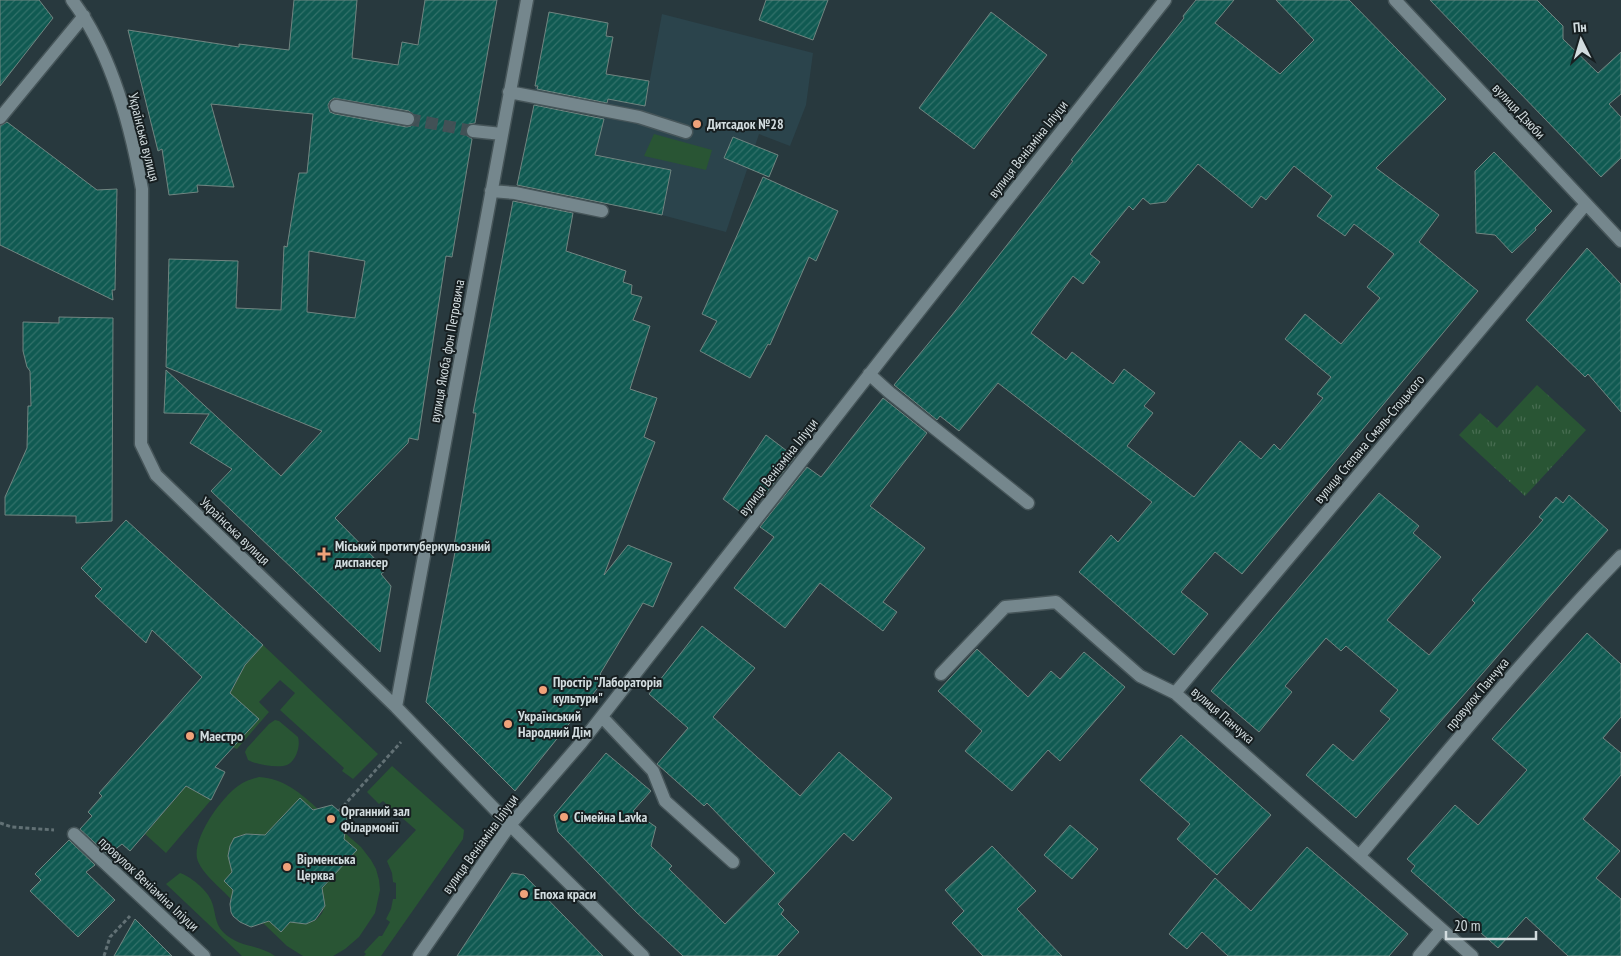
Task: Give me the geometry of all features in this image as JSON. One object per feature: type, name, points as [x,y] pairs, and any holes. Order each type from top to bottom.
[{"type":"street","name":"Українська вулиця","points":[[72,0],[84,16],[115,81],[135,152],[142,189],[141,444],[156,475],[396,707],[510,825],[643,956]]},
{"type":"street","name":"вулиця Якоба фон Петровича","points":[[396,707],[526,0]]},
{"type":"street","name":"вулиця Веніаміна Іліуци","points":[[419,956],[510,825],[581,743],[869,374],[1165,0]]},
{"type":"street","name":"вулиця Дзюби","points":[[1395,0],[1621,241]]},
{"type":"street","points":[[0,118],[84,16]]},
{"type":"street","points":[[509,92],[639,116],[686,132]]},
{"type":"street","points":[[336,106],[408,119]]},
{"type":"street","points":[[473,130],[502,134]]},
{"type":"street","points":[[491,191],[515,193],[602,211]]},
{"type":"street","name":"вулиця Степана Смаль-Стоцького","points":[[1175,693],[1586,204]]},
{"type":"street","points":[[869,374],[1028,503]]},
{"type":"street","name":"провулок Панчука","points":[[1360,855],[1574,605],[1621,556]]},
{"type":"street","name":"вулиця Панчука","points":[[941,674],[1005,608],[1056,602],[1140,676],[1175,693],[1472,956]]},
{"type":"street","points":[[602,716],[653,771],[666,801],[734,862]]},
{"type":"street","name":"провулок Веніаміна Іліуци","points":[[74,834],[144,902],[204,956]]},
{"type":"street","points":[[1419,956],[1441,930]]},
{"type":"path","points":[[339,811],[414,726]]},
{"type":"path","points":[[0,823],[12,827],[53,830],[74,834]]},
{"type":"path","points":[[104,956],[110,937],[144,902]]},
{"type":"shaded area","name":"Дитсадок №28","points":[[662,14],[813,53],[806,105],[790,146],[759,134],[726,232],[662,215],[671,170],[595,155],[600,134],[594,132],[597,116],[534,105],[535,86],[645,106]]},
{"type":"green space","points":[[654,134],[712,150],[706,170],[644,156]]},
{"type":"green space","points":[[1537,385],[1586,430],[1525,496],[1459,435],[1480,413],[1497,428]]},
{"type":"green space","points":[[263,645],[378,754],[353,779],[342,771],[344,768],[280,710],[295,693],[280,680],[259,702],[269,712],[237,749],[215,740],[196,758],[245,665]]},
{"type":"green space","points":[[275,720],[279,721],[298,737],[299,746],[294,759],[283,766],[270,766],[248,760],[245,752],[247,748]]},
{"type":"green space","points":[[392,766],[464,830],[463,839],[381,956],[364,956],[366,954],[364,952],[379,936],[382,936],[390,922],[386,919],[393,899],[396,899],[396,883],[393,882],[392,873],[387,861],[416,830],[383,801],[379,804],[367,792]]},
{"type":"green space","points":[[259,777],[277,781],[292,788],[318,809],[313,809],[300,799],[263,838],[244,834],[235,839],[228,856],[235,869],[224,881],[235,892],[231,899],[202,869],[197,858],[199,839],[210,818],[231,791],[248,780]]},
{"type":"green space","points":[[184,785],[211,800],[166,853],[145,834],[177,797]]},
{"type":"green space","points":[[345,833],[361,847],[376,869],[380,890],[375,913],[359,937],[345,949],[333,956],[303,956],[287,946],[263,923],[267,919],[281,932],[291,920],[306,923],[319,917],[323,912],[324,905],[324,898],[320,890],[357,850],[344,839]]},
{"type":"green space","points":[[180,873],[198,884],[209,896],[218,925],[223,932],[235,941],[262,949],[275,956],[242,956],[166,884]]},
{"type":"building","points":[[0,0],[39,0],[53,18],[0,86]]},
{"type":"building","points":[[294,0],[357,0],[352,58],[398,65],[402,42],[418,45],[425,0],[497,0],[475,123],[469,124],[465,130],[466,135],[472,139],[452,257],[446,256],[418,440],[409,438],[408,443],[335,518],[386,570],[381,574],[391,586],[380,652],[211,491],[232,469],[190,443],[209,414],[164,413],[166,370],[281,476],[322,431],[166,367],[169,259],[238,261],[236,308],[281,310],[284,246],[287,247],[299,173],[307,173],[313,114],[211,104],[234,187],[197,185],[198,192],[169,195],[162,149],[158,151],[128,30],[239,47],[239,44],[289,50]],"holes":[[[334,98],[409,111],[415,116],[416,121],[407,127],[335,114],[330,112],[328,105]],[[309,251],[365,261],[355,318],[307,312]]]},
{"type":"building","points":[[766,0],[828,0],[813,40],[759,20]]},
{"type":"building","points":[[1196,0],[1234,0],[1215,23],[1280,74],[1314,40],[1276,0],[1349,0],[1446,99],[1376,168],[1439,215],[1419,242],[1478,291],[1242,574],[1215,552],[1181,592],[1208,614],[1174,655],[1079,572],[1111,535],[1118,542],[1152,502],[998,383],[959,431],[940,416],[937,420],[894,385],[952,315],[1073,161],[1071,160],[1184,18],[1183,16]],"holes":[[[1198,164],[1252,208],[1261,196],[1266,200],[1294,166],[1332,196],[1317,216],[1345,236],[1354,224],[1394,254],[1367,287],[1380,298],[1341,344],[1305,314],[1285,339],[1331,377],[1317,394],[1323,398],[1280,450],[1274,444],[1261,459],[1240,441],[1194,497],[1127,446],[1153,413],[1144,406],[1155,393],[1124,369],[1113,384],[1072,352],[1066,360],[1031,333],[1073,276],[1083,284],[1100,262],[1090,254],[1129,206],[1133,210],[1143,198],[1150,204],[1166,202]]]},
{"type":"building","points":[[1430,0],[1537,0],[1563,26],[1563,39],[1598,73],[1621,52],[1621,94],[1609,104],[1621,117],[1621,158],[1601,177]]},
{"type":"building","points":[[549,12],[608,23],[606,36],[613,37],[606,74],[649,81],[645,106],[608,99],[607,103],[537,89],[538,86],[535,86]]},
{"type":"building","points":[[991,12],[1047,55],[974,149],[919,108]]},
{"type":"building","points":[[534,105],[604,119],[595,155],[671,170],[662,215],[517,185]]},
{"type":"building","points":[[7,122],[97,190],[117,189],[115,290],[112,290],[113,300],[0,245],[0,126]]},
{"type":"building","points":[[733,137],[778,155],[769,177],[724,158]]},
{"type":"building","points":[[1494,152],[1552,211],[1535,228],[1536,230],[1512,253],[1495,235],[1476,233],[1475,171]]},
{"type":"building","points":[[763,177],[838,211],[816,261],[809,257],[770,345],[768,344],[750,378],[700,351],[717,321],[702,314]]},
{"type":"building","points":[[513,201],[573,213],[566,251],[626,271],[623,282],[632,285],[631,294],[642,297],[633,320],[650,326],[630,389],[657,398],[644,437],[655,442],[604,575],[628,545],[672,563],[653,607],[643,603],[600,674],[605,679],[515,791],[426,702],[456,547],[454,546],[476,413],[473,413]]},
{"type":"building","points":[[1587,248],[1621,284],[1621,412],[1588,374],[1585,377],[1526,320]]},
{"type":"building","points":[[59,317],[113,318],[112,521],[76,523],[76,516],[5,515],[5,497],[27,448],[28,406],[31,406],[30,371],[27,367],[23,351],[23,322],[59,323]]},
{"type":"building","points":[[883,398],[927,433],[870,506],[925,548],[883,602],[897,612],[883,631],[820,583],[785,628],[734,588],[774,537],[760,527],[807,467],[821,477]]},
{"type":"building","points":[[766,435],[795,457],[747,517],[723,499]]},
{"type":"building","points":[[1379,493],[1419,526],[1413,533],[1441,557],[1387,620],[1429,655],[1475,603],[1472,600],[1543,520],[1539,517],[1556,497],[1563,503],[1569,495],[1608,530],[1356,818],[1306,775],[1333,744],[1353,761],[1390,719],[1380,711],[1398,690],[1346,646],[1341,651],[1326,638],[1285,686],[1292,692],[1259,732],[1211,691]]},
{"type":"building","points":[[126,520],[263,645],[245,665],[230,693],[259,719],[215,767],[225,772],[211,800],[186,786],[130,851],[122,844],[108,855],[80,829],[92,816],[88,812],[102,796],[99,793],[202,677],[152,630],[146,643],[95,596],[102,589],[81,568]]},
{"type":"building","points":[[702,626],[755,668],[713,717],[800,796],[839,752],[892,798],[853,841],[844,833],[778,904],[784,910],[781,914],[799,932],[777,956],[683,956],[636,912],[558,832],[556,824],[554,815],[606,753],[651,791],[633,811],[656,827],[651,846],[672,866],[669,869],[725,924],[775,873],[707,803],[704,806],[657,764],[688,728],[649,694]]},
{"type":"building","points":[[1587,633],[1621,664],[1621,717],[1603,738],[1621,753],[1621,775],[1583,819],[1620,851],[1596,878],[1621,899],[1621,956],[1568,956],[1526,917],[1498,948],[1411,871],[1415,866],[1407,859],[1455,805],[1478,825],[1527,770],[1492,739]]},
{"type":"building","points":[[977,649],[1028,697],[1051,671],[1060,679],[1084,652],[1125,687],[1060,761],[1048,750],[1012,791],[965,751],[982,731],[938,691]]},
{"type":"building","points":[[1181,735],[1271,815],[1217,875],[1177,839],[1190,824],[1140,780]]},
{"type":"building","name":"Вірменська Церква","points":[[300,798],[313,810],[332,805],[347,818],[344,839],[357,850],[322,888],[325,906],[315,920],[306,924],[290,922],[281,932],[269,921],[251,927],[240,922],[231,912],[230,904],[233,890],[224,881],[232,872],[228,856],[230,846],[234,838],[246,834],[265,835]]},
{"type":"building","points":[[1070,825],[1098,849],[1072,879],[1044,855]]},
{"type":"building","points":[[69,840],[95,865],[86,872],[115,900],[78,937],[30,891],[41,880],[35,874]]},
{"type":"building","points":[[992,846],[1036,891],[1017,909],[1062,956],[983,956],[952,923],[964,911],[945,890]]},
{"type":"building","points":[[1307,847],[1408,934],[1389,956],[1228,956],[1202,932],[1187,949],[1169,934],[1215,878],[1251,911]]},
{"type":"building","points":[[512,873],[524,875],[603,956],[457,956]]},
{"type":"building","points":[[135,919],[172,956],[114,956]]},
{"type":"tunnel","points":[[408,119],[473,131]]},
{"type":"place","name":"Дитсадок №28","points":[[697,124]]},
{"type":"place","name":"Міський протитуберкульозний диспансер","points":[[324,554]]},
{"type":"place","name":"Простір \"Лабораторія культури\"","points":[[543,690]]},
{"type":"place","name":"Український Народний Дім","points":[[508,724]]},
{"type":"place","name":"Маестро","points":[[190,736]]},
{"type":"place","name":"Сімейна Lavka","points":[[564,817]]},
{"type":"place","name":"Органний зал Філармонії","points":[[331,819]]},
{"type":"place","name":"Вірменська Церква","points":[[287,867]]},
{"type":"place","name":"Епоха краси","points":[[524,894]]}]
